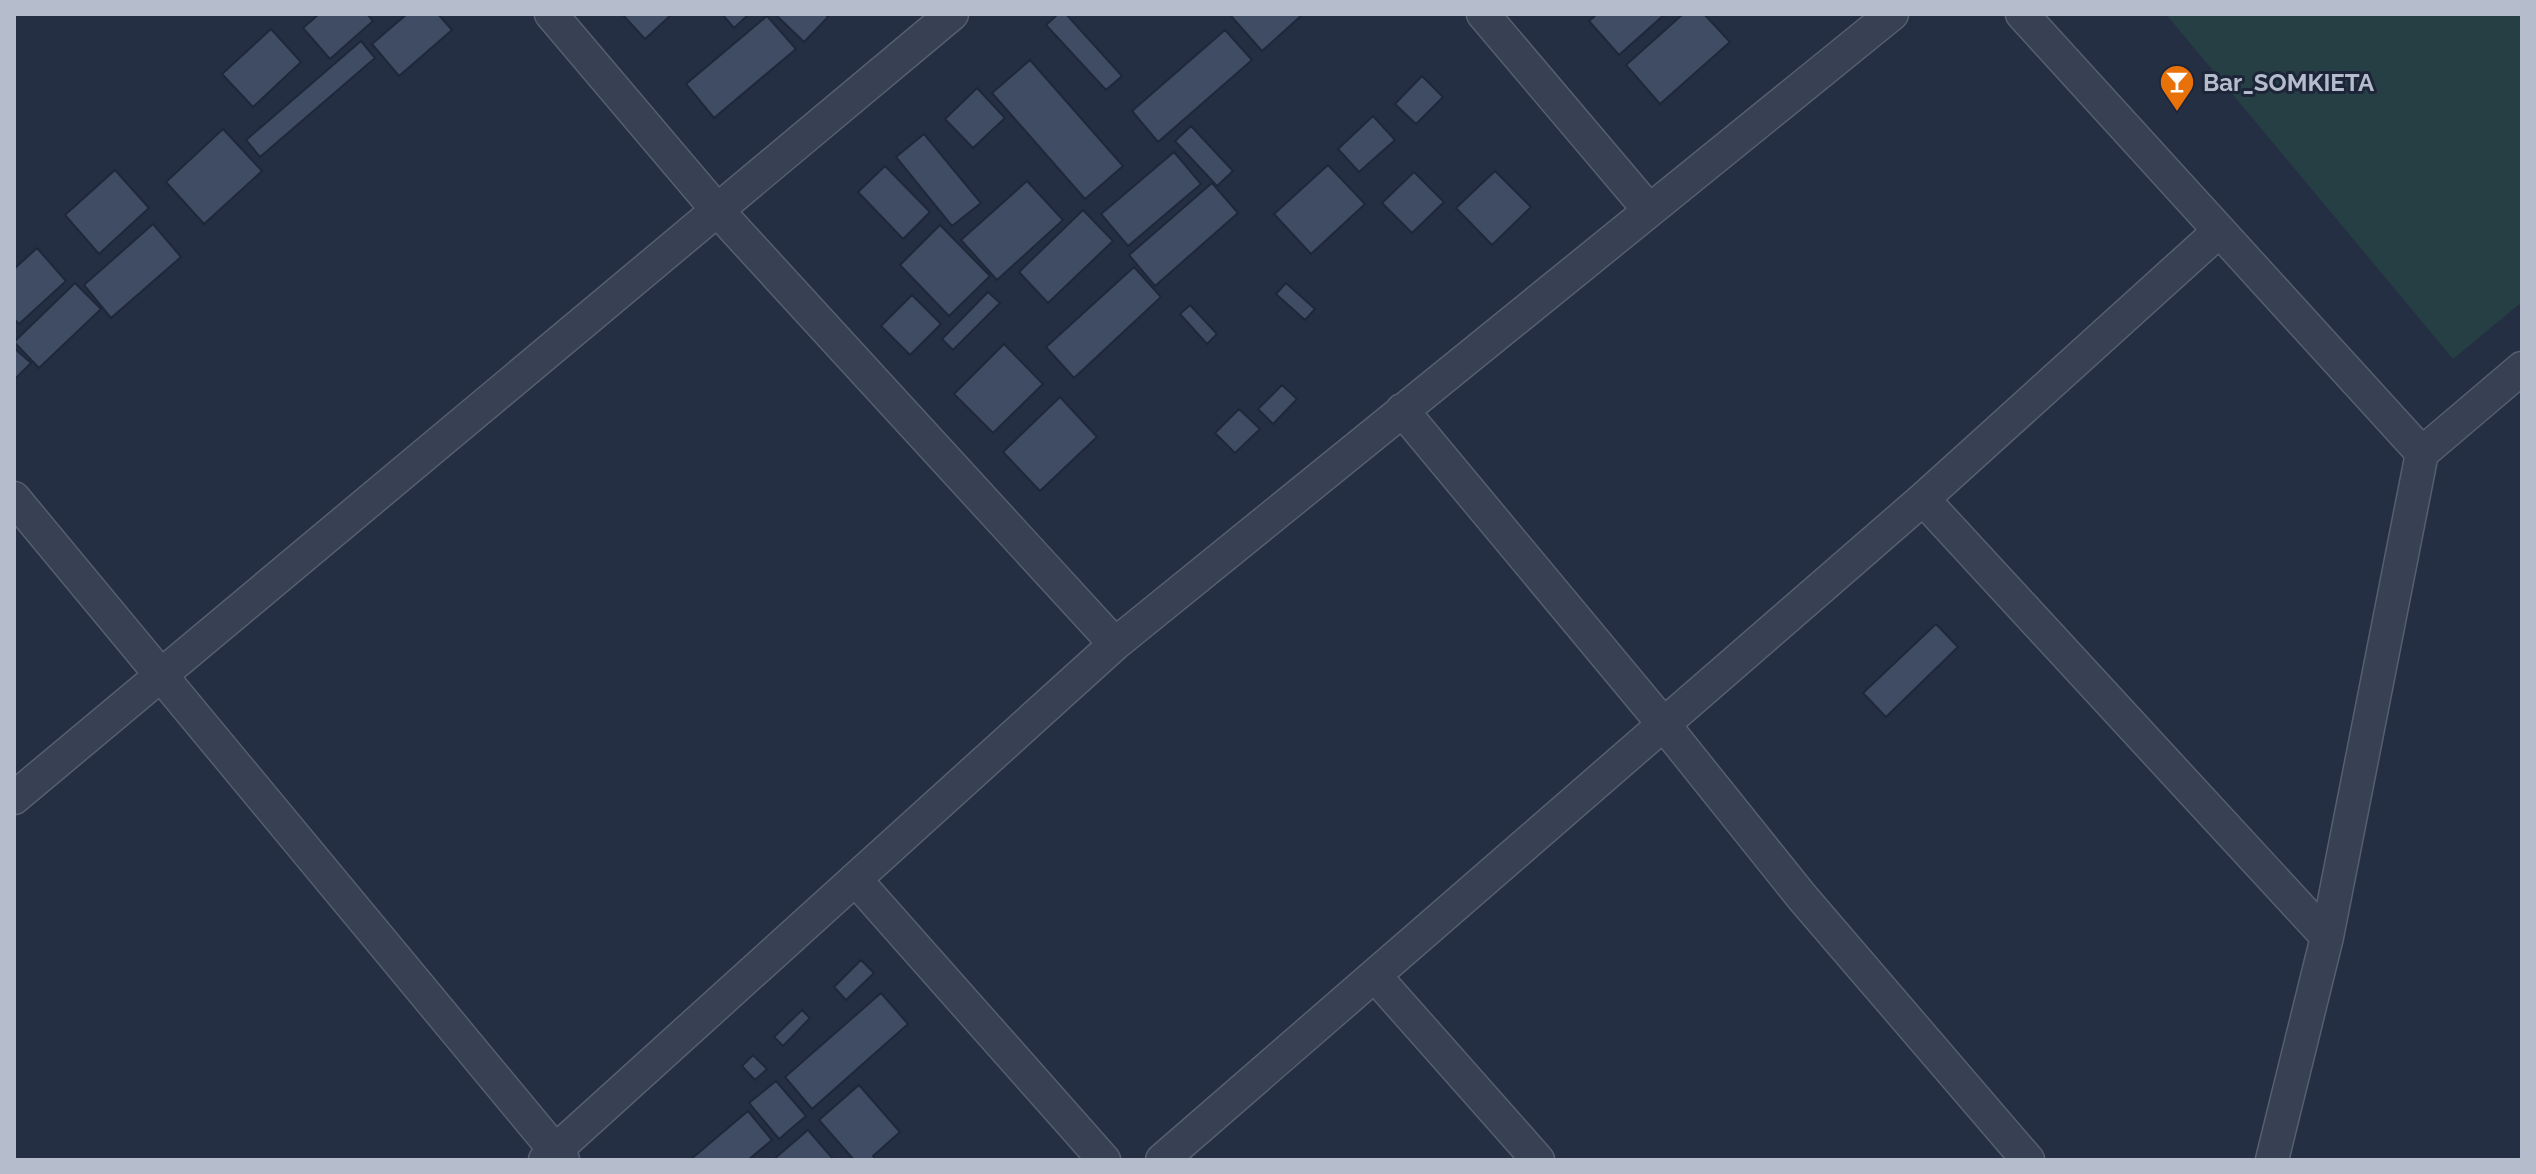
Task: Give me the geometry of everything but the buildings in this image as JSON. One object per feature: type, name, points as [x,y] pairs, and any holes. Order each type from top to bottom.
[{"type":"street","points":[[551,14],[718,211],[1115,644]]},
{"type":"street","points":[[14,798],[952,14]]},
{"type":"street","points":[[1483,14],[1649,210]]},
{"type":"street","points":[[14,498],[555,1157],[1115,644],[1892,14]]},
{"type":"street","points":[[2022,14],[2422,453]]},
{"type":"street","points":[[1162,1160],[1665,726],[1923,499],[2218,232]]},
{"type":"street","points":[[2272,1160],[2327,937],[2422,453],[2522,368]]},
{"type":"street","points":[[1402,410],[1665,726],[1802,897],[2028,1160]]},
{"type":"street","points":[[1923,499],[2327,937]]},
{"type":"street","points":[[855,879],[1104,1160]]},
{"type":"street","points":[[1376,977],[1538,1160]]},
{"type":"green space","points":[[2166,14],[2522,14],[2522,302],[2453,359]]},
{"type":"place","name":"Bar_SOMKIETA","points":[[2177,113]]}]
